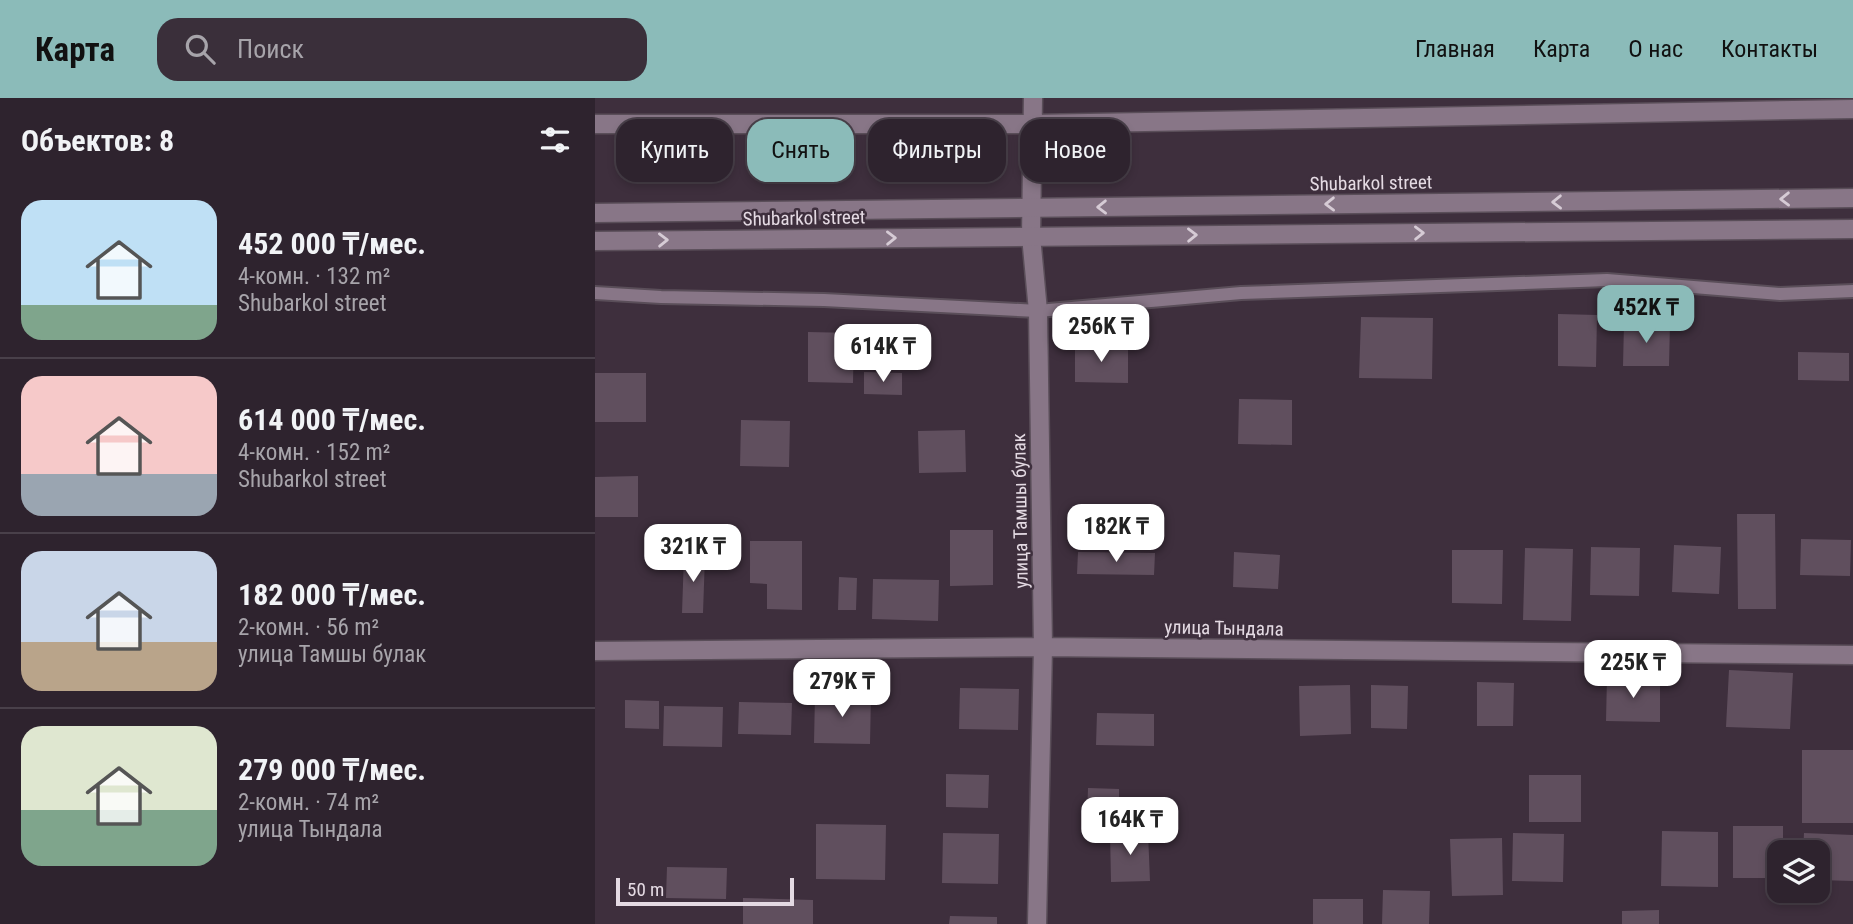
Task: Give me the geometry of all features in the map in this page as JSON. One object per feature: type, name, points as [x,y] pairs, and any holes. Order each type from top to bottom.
[{"type":"street","name":"улица Тамшы булак","points":[[1033,98],[1033,119]]},
{"type":"street","points":[[1130,122],[1853,109]]},
{"type":"street","points":[[595,124],[1020,124]]},
{"type":"street","name":"улица Тамшы булак","points":[[1032,182],[1031,236],[1038,311],[1043,647],[1037,924]]},
{"type":"street","name":"Shubarkol street","points":[[595,213],[1853,198]]},
{"type":"street","name":"Shubarkol street","points":[[595,241],[1853,229]]},
{"type":"street","name":"улица Тындала","points":[[595,651],[1043,647],[1853,655]]},
{"type":"lane","points":[[595,293],[661,298],[824,300],[1038,311],[1241,293],[1607,280],[1780,294],[1853,291]]},
{"type":"building","points":[[1558,314],[1597,315],[1596,367],[1558,366]]},
{"type":"building","points":[[1361,317],[1433,318],[1432,379],[1359,378]]},
{"type":"building","points":[[1624,323],[1670,324],[1669,366],[1623,366]]},
{"type":"building","points":[[808,332],[854,333],[853,383],[808,382]]},
{"type":"building","points":[[1075,345],[1128,346],[1128,383],[1075,382]]},
{"type":"building","points":[[1798,352],[1849,353],[1849,381],[1798,380]]},
{"type":"building","points":[[864,372],[902,373],[902,395],[864,394]]},
{"type":"building","points":[[595,373],[646,373],[646,422],[595,422]]},
{"type":"building","points":[[1239,399],[1292,400],[1292,445],[1238,444]]},
{"type":"building","points":[[741,420],[790,421],[789,467],[740,466]]},
{"type":"building","points":[[965,430],[966,472],[919,473],[918,431]]},
{"type":"building","points":[[638,476],[638,517],[595,517],[595,477]]},
{"type":"building","points":[[1737,514],[1775,514],[1776,609],[1738,609]]},
{"type":"building","points":[[950,530],[993,530],[993,585],[950,586]]},
{"type":"building","points":[[1801,539],[1851,540],[1850,576],[1800,575]]},
{"type":"building","points":[[750,541],[802,541],[802,610],[767,609],[767,584],[750,583]]},
{"type":"building","points":[[1674,545],[1721,547],[1719,594],[1672,592]]},
{"type":"building","points":[[1591,547],[1640,548],[1639,596],[1590,595]]},
{"type":"building","points":[[1525,548],[1573,549],[1571,621],[1523,620]]},
{"type":"building","points":[[1452,550],[1503,550],[1502,604],[1452,603]]},
{"type":"building","points":[[1078,552],[1155,553],[1154,575],[1077,574]]},
{"type":"building","points":[[1234,552],[1280,555],[1278,589],[1233,587]]},
{"type":"building","points":[[684,555],[705,556],[703,613],[682,613]]},
{"type":"building","points":[[839,577],[857,578],[856,610],[838,610]]},
{"type":"building","points":[[873,579],[939,580],[938,621],[872,619]]},
{"type":"building","points":[[1729,670],[1793,673],[1790,729],[1726,727]]},
{"type":"building","points":[[1607,677],[1660,678],[1660,722],[1606,721]]},
{"type":"building","points":[[1477,682],[1514,683],[1513,726],[1477,726]]},
{"type":"building","points":[[1350,685],[1351,734],[1300,736],[1299,686]]},
{"type":"building","points":[[1371,685],[1408,686],[1407,729],[1371,728]]},
{"type":"building","points":[[960,688],[1019,689],[1018,730],[959,729]]},
{"type":"building","points":[[815,694],[871,695],[870,744],[814,743]]},
{"type":"building","points":[[625,700],[659,701],[659,729],[625,728]]},
{"type":"building","points":[[739,702],[792,703],[791,735],[738,734]]},
{"type":"building","points":[[664,706],[723,707],[722,747],[663,746]]},
{"type":"building","points":[[1097,713],[1154,714],[1154,746],[1096,745]]},
{"type":"building","points":[[1802,750],[1853,750],[1853,823],[1802,823]]},
{"type":"building","points":[[946,774],[989,775],[988,808],[946,807]]},
{"type":"building","points":[[1529,775],[1581,775],[1581,822],[1529,822]]},
{"type":"building","points":[[1088,788],[1119,789],[1119,817],[1087,817]]},
{"type":"building","points":[[816,824],[886,825],[885,880],[816,879]]},
{"type":"building","points":[[1733,826],[1783,826],[1783,840],[1767,840],[1767,878],[1733,878]]},
{"type":"building","points":[[1662,831],[1718,832],[1718,887],[1661,886]]},
{"type":"building","points":[[1110,832],[1148,832],[1150,881],[1111,882]]},
{"type":"building","points":[[943,833],[999,834],[998,884],[942,883]]},
{"type":"building","points":[[1513,833],[1564,834],[1563,882],[1512,881]]},
{"type":"building","points":[[1804,833],[1853,835],[1853,881],[1830,880],[1830,840],[1804,840]]},
{"type":"building","points":[[1502,838],[1503,895],[1452,896],[1450,839]]},
{"type":"building","points":[[667,867],[727,868],[726,899],[666,898]]},
{"type":"building","points":[[1383,890],[1430,891],[1429,924],[1382,924]]},
{"type":"building","points":[[743,898],[813,900],[813,924],[743,924]]},
{"type":"building","points":[[1313,899],[1363,899],[1363,924],[1313,924]]},
{"type":"building","points":[[1659,910],[1659,924],[1622,924],[1622,911]]},
{"type":"building","points":[[950,916],[997,917],[997,924],[949,924]]}]
